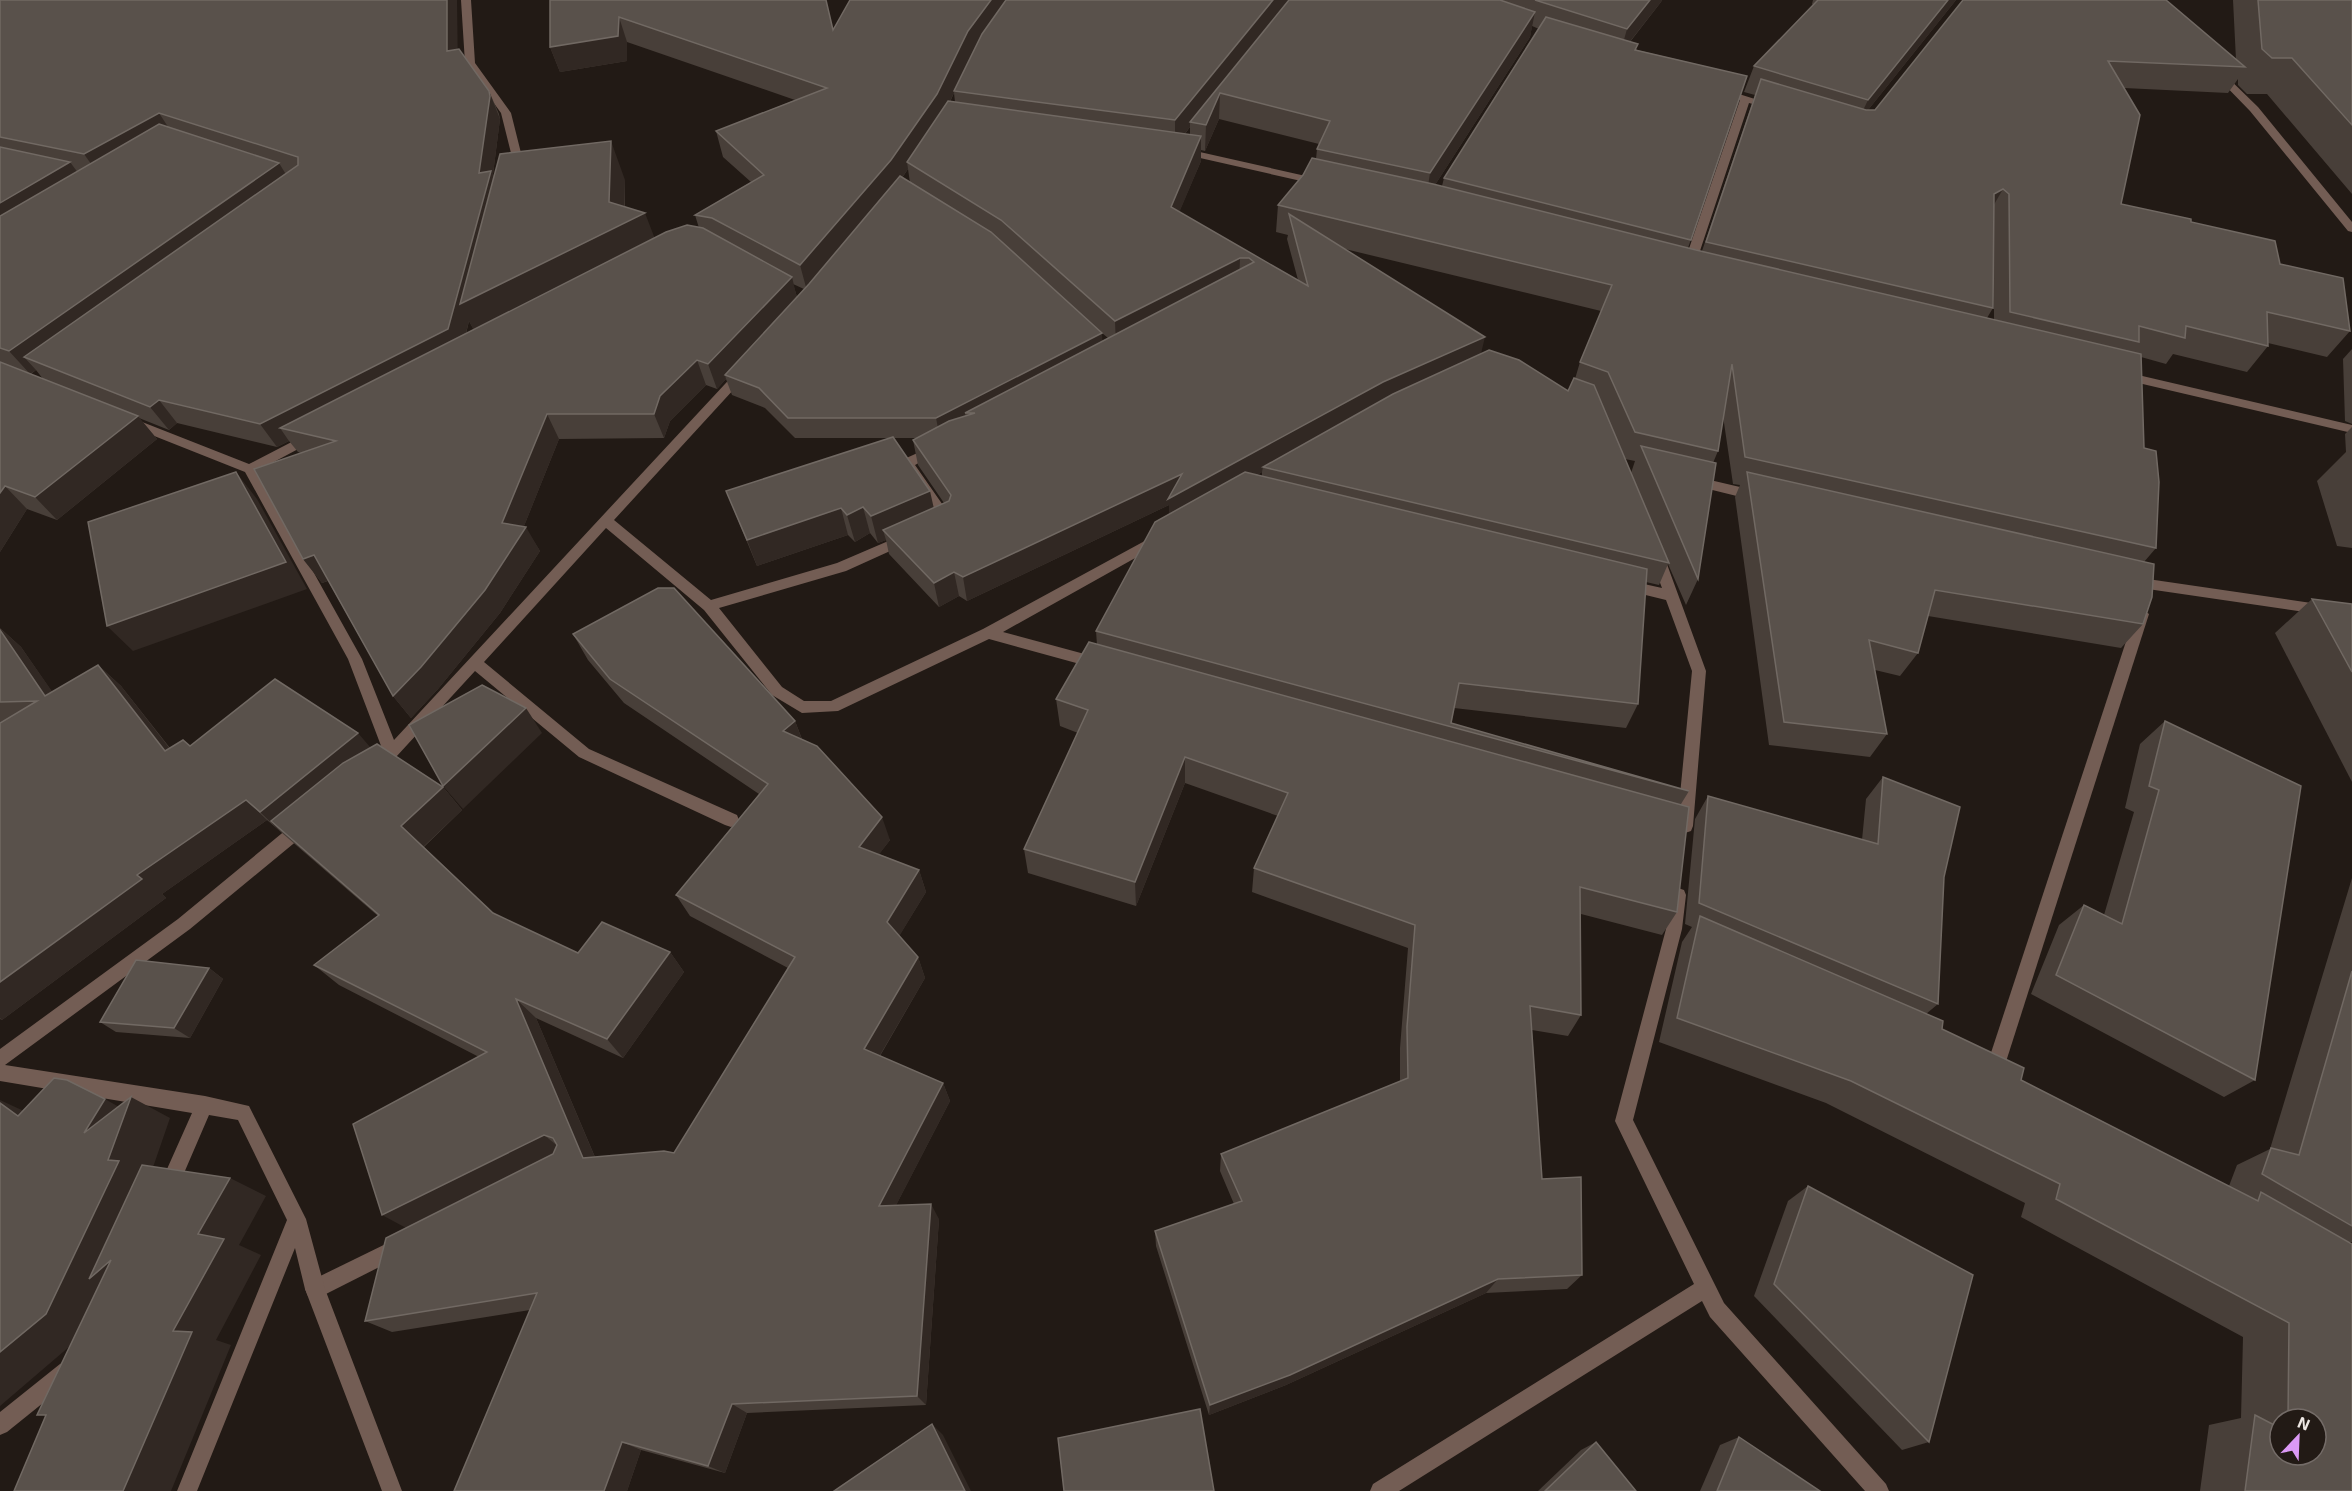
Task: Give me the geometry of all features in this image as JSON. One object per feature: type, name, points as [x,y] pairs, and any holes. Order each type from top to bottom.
[{"type":"street","points":[[466,0],[470,63],[506,113],[519,161],[513,182]]},
{"type":"street","points":[[2206,62],[2254,109],[2352,229]]},
{"type":"street","points":[[1713,88],[1780,108]]},
{"type":"street","points":[[1687,272],[1746,98]]},
{"type":"street","points":[[1177,147],[1327,183]]},
{"type":"street","points":[[364,776],[391,753],[754,359]]},
{"type":"street","points":[[2113,373],[2137,385],[2352,429]]},
{"type":"street","points":[[118,417],[250,469],[355,659],[391,753]]},
{"type":"street","points":[[250,469],[323,431]]},
{"type":"street","points":[[937,525],[947,521],[908,463],[949,442]]},
{"type":"street","points":[[1677,477],[1770,499]]},
{"type":"street","points":[[605,520],[709,606],[777,691],[802,707],[833,707],[988,633],[1172,532]]},
{"type":"street","points":[[709,606],[841,567],[915,535]]},
{"type":"street","points":[[1651,541],[1699,671],[1680,828]]},
{"type":"street","points":[[2116,578],[2151,580],[2352,614]]},
{"type":"street","points":[[2015,1080],[1990,1066],[2151,580]]},
{"type":"street","points":[[1615,582],[1673,597]]},
{"type":"street","points":[[988,633],[1114,668]]},
{"type":"street","points":[[474,662],[584,753],[731,819]]},
{"type":"street","points":[[0,1059],[184,924],[319,813]]},
{"type":"street","points":[[1679,883],[1680,931],[1624,1121],[1717,1310],[1879,1491]]},
{"type":"street","points":[[0,1073],[243,1112],[297,1219],[315,1289],[392,1491]]},
{"type":"street","points":[[162,1200],[205,1105]]},
{"type":"street","points":[[187,1491],[297,1219]]},
{"type":"street","points":[[315,1289],[419,1236]]},
{"type":"street","points":[[1380,1491],[1705,1288]]},
{"type":"street","points":[[0,1425],[78,1362]]},
{"type":"building","points":[[0,0],[447,0],[447,51],[459,49],[489,91],[479,173],[491,171],[448,329],[260,424],[159,400],[150,407],[24,357],[298,165],[298,157],[159,113],[84,154],[0,137]]},
{"type":"building","points":[[550,0],[826,0],[833,30],[850,0],[991,0],[968,31],[937,94],[891,160],[800,265],[712,218],[695,215],[764,175],[716,131],[827,88],[619,17],[618,36],[550,47]]},
{"type":"building","points":[[1006,0],[1273,0],[1175,120],[954,91],[982,34]]},
{"type":"building","points":[[1289,0],[1500,0],[1535,12],[1430,173],[1317,149],[1330,121],[1220,93],[1206,125],[1190,122]]},
{"type":"building","points":[[1535,0],[1650,0],[1627,29]]},
{"type":"building","points":[[1818,0],[1948,0],[1868,100],[1754,66]]},
{"type":"building","points":[[1963,0],[2166,0],[2245,67],[2108,61],[2140,115],[2121,204],[2275,241],[2280,264],[2343,278],[2350,331],[2267,312],[2268,346],[2186,326],[2185,338],[2139,326],[2139,342],[2010,312],[2009,194],[2003,189],[1994,194],[1993,308],[1706,242],[1761,79],[1866,110],[1875,110]]},
{"type":"building","points":[[2258,0],[2352,0],[2352,125],[2292,58],[2272,58],[2262,49]]},
{"type":"building","points":[[1546,17],[1638,44],[1635,50],[1747,76],[1691,240],[1444,178]]},
{"type":"building","points":[[948,101],[1201,136],[1171,207],[1308,286],[1289,214],[1485,337],[1383,382],[1168,499],[1182,474],[963,577],[954,572],[934,583],[883,530],[949,501],[951,495],[913,440],[949,421],[975,413],[965,413],[1254,262],[1249,258],[1240,258],[1115,321],[1001,220],[907,162]]},
{"type":"building","points":[[159,124],[279,163],[9,351],[0,348],[0,216]]},
{"type":"building","points":[[611,141],[609,202],[645,213],[460,304],[500,154]]},
{"type":"building","points":[[0,147],[70,162],[0,203]]},
{"type":"building","points":[[1312,158],[1433,184],[1696,250],[2141,354],[2144,448],[2156,451],[2159,482],[2156,548],[1745,457],[1732,364],[1718,451],[1635,432],[1608,372],[1580,362],[1612,285],[1278,205],[1303,175]]},
{"type":"building","points":[[900,176],[991,232],[1102,333],[936,418],[788,418],[759,388],[725,375],[809,284]]},
{"type":"building","points":[[687,225],[703,228],[792,277],[708,364],[697,360],[660,396],[654,414],[547,414],[502,523],[526,527],[485,590],[421,667],[393,696],[314,555],[303,559],[254,469],[336,441],[280,428],[666,232]]},
{"type":"building","points":[[1489,350],[1519,360],[1568,391],[1574,378],[1594,385],[1669,563],[1263,467],[1393,394]]},
{"type":"building","points":[[0,362],[138,416],[35,497],[5,486],[0,493]]},
{"type":"building","points":[[893,437],[930,491],[871,516],[863,507],[847,515],[841,508],[747,540],[726,491]]},
{"type":"building","points":[[1641,446],[1716,463],[1698,579]]},
{"type":"building","points":[[236,472],[286,562],[107,626],[88,522]]},
{"type":"building","points":[[1245,472],[1647,569],[1638,704],[1459,683],[1451,723],[1689,791],[1096,631],[1155,522]]},
{"type":"building","points":[[1747,472],[2154,564],[2152,597],[2143,624],[1935,590],[1918,653],[1869,640],[1887,734],[1784,722]]},
{"type":"building","points":[[658,588],[674,588],[795,721],[783,731],[817,746],[882,817],[859,847],[919,870],[887,922],[918,957],[864,1049],[943,1083],[879,1206],[931,1204],[917,1396],[732,1404],[708,1466],[622,1442],[604,1491],[454,1491],[537,1293],[365,1321],[386,1238],[553,1154],[557,1145],[553,1138],[544,1135],[382,1215],[353,1124],[487,1052],[314,965],[379,915],[271,821],[343,763],[377,744],[443,787],[401,826],[493,913],[578,953],[602,922],[670,952],[607,1039],[516,999],[583,1158],[664,1151],[674,1153],[795,957],[676,895],[768,784],[610,679],[573,634]]},
{"type":"building","points":[[2312,599],[2352,604],[2352,672]]},
{"type":"building","points":[[0,630],[45,696],[98,665],[165,751],[183,740],[190,746],[275,679],[358,733],[260,812],[246,800],[137,875],[142,879],[0,982],[0,723],[37,701],[0,702]]},
{"type":"building","points":[[1089,642],[1689,807],[1677,912],[1580,887],[1581,1015],[1530,1006],[1542,1179],[1581,1177],[1582,1275],[1498,1279],[1290,1375],[1210,1405],[1155,1231],[1242,1201],[1221,1154],[1408,1078],[1407,1027],[1415,925],[1254,868],[1288,793],[1185,757],[1135,882],[1024,849],[1088,710],[1056,699]]},
{"type":"building","points":[[482,685],[526,708],[443,786],[409,725]]},
{"type":"building","points":[[2165,721],[2301,786],[2255,1080],[2056,975],[2084,905],[2122,924],[2159,790],[2149,786]]},
{"type":"building","points":[[1883,777],[1960,807],[1944,877],[1938,1004],[1699,903],[1708,796],[1878,844]]},
{"type":"building","points":[[1700,916],[1943,1021],[1942,1029],[2024,1068],[2021,1080],[2258,1201],[2261,1192],[2352,1244],[2352,1491],[2245,1491],[2255,1415],[2268,1422],[2268,1467],[2328,1467],[2328,1407],[2288,1407],[2289,1323],[2056,1199],[2060,1184],[1851,1081],[1677,1018]]},
{"type":"building","points":[[136,960],[209,968],[174,1028],[100,1022]]},
{"type":"building","points":[[2352,971],[2352,1226],[2262,1174],[2271,1148],[2299,1155]]},
{"type":"building","points":[[54,1078],[67,1080],[105,1099],[84,1133],[131,1097],[108,1160],[119,1161],[46,1314],[0,1352],[0,1103],[18,1116]]},
{"type":"building","points":[[142,1165],[230,1178],[198,1234],[224,1239],[173,1331],[192,1332],[123,1491],[14,1491],[46,1415],[37,1415],[111,1260],[89,1279]]},
{"type":"building","points":[[1808,1186],[1973,1275],[1929,1442],[1774,1284]]},
{"type":"building","points":[[1200,1409],[1214,1491],[1064,1491],[1058,1438]]},
{"type":"building","points":[[932,1424],[965,1491],[834,1491]]},
{"type":"building","points":[[1739,1437],[1820,1491],[1717,1491]]},
{"type":"building","points":[[1596,1442],[1636,1491],[1545,1491]]}]
